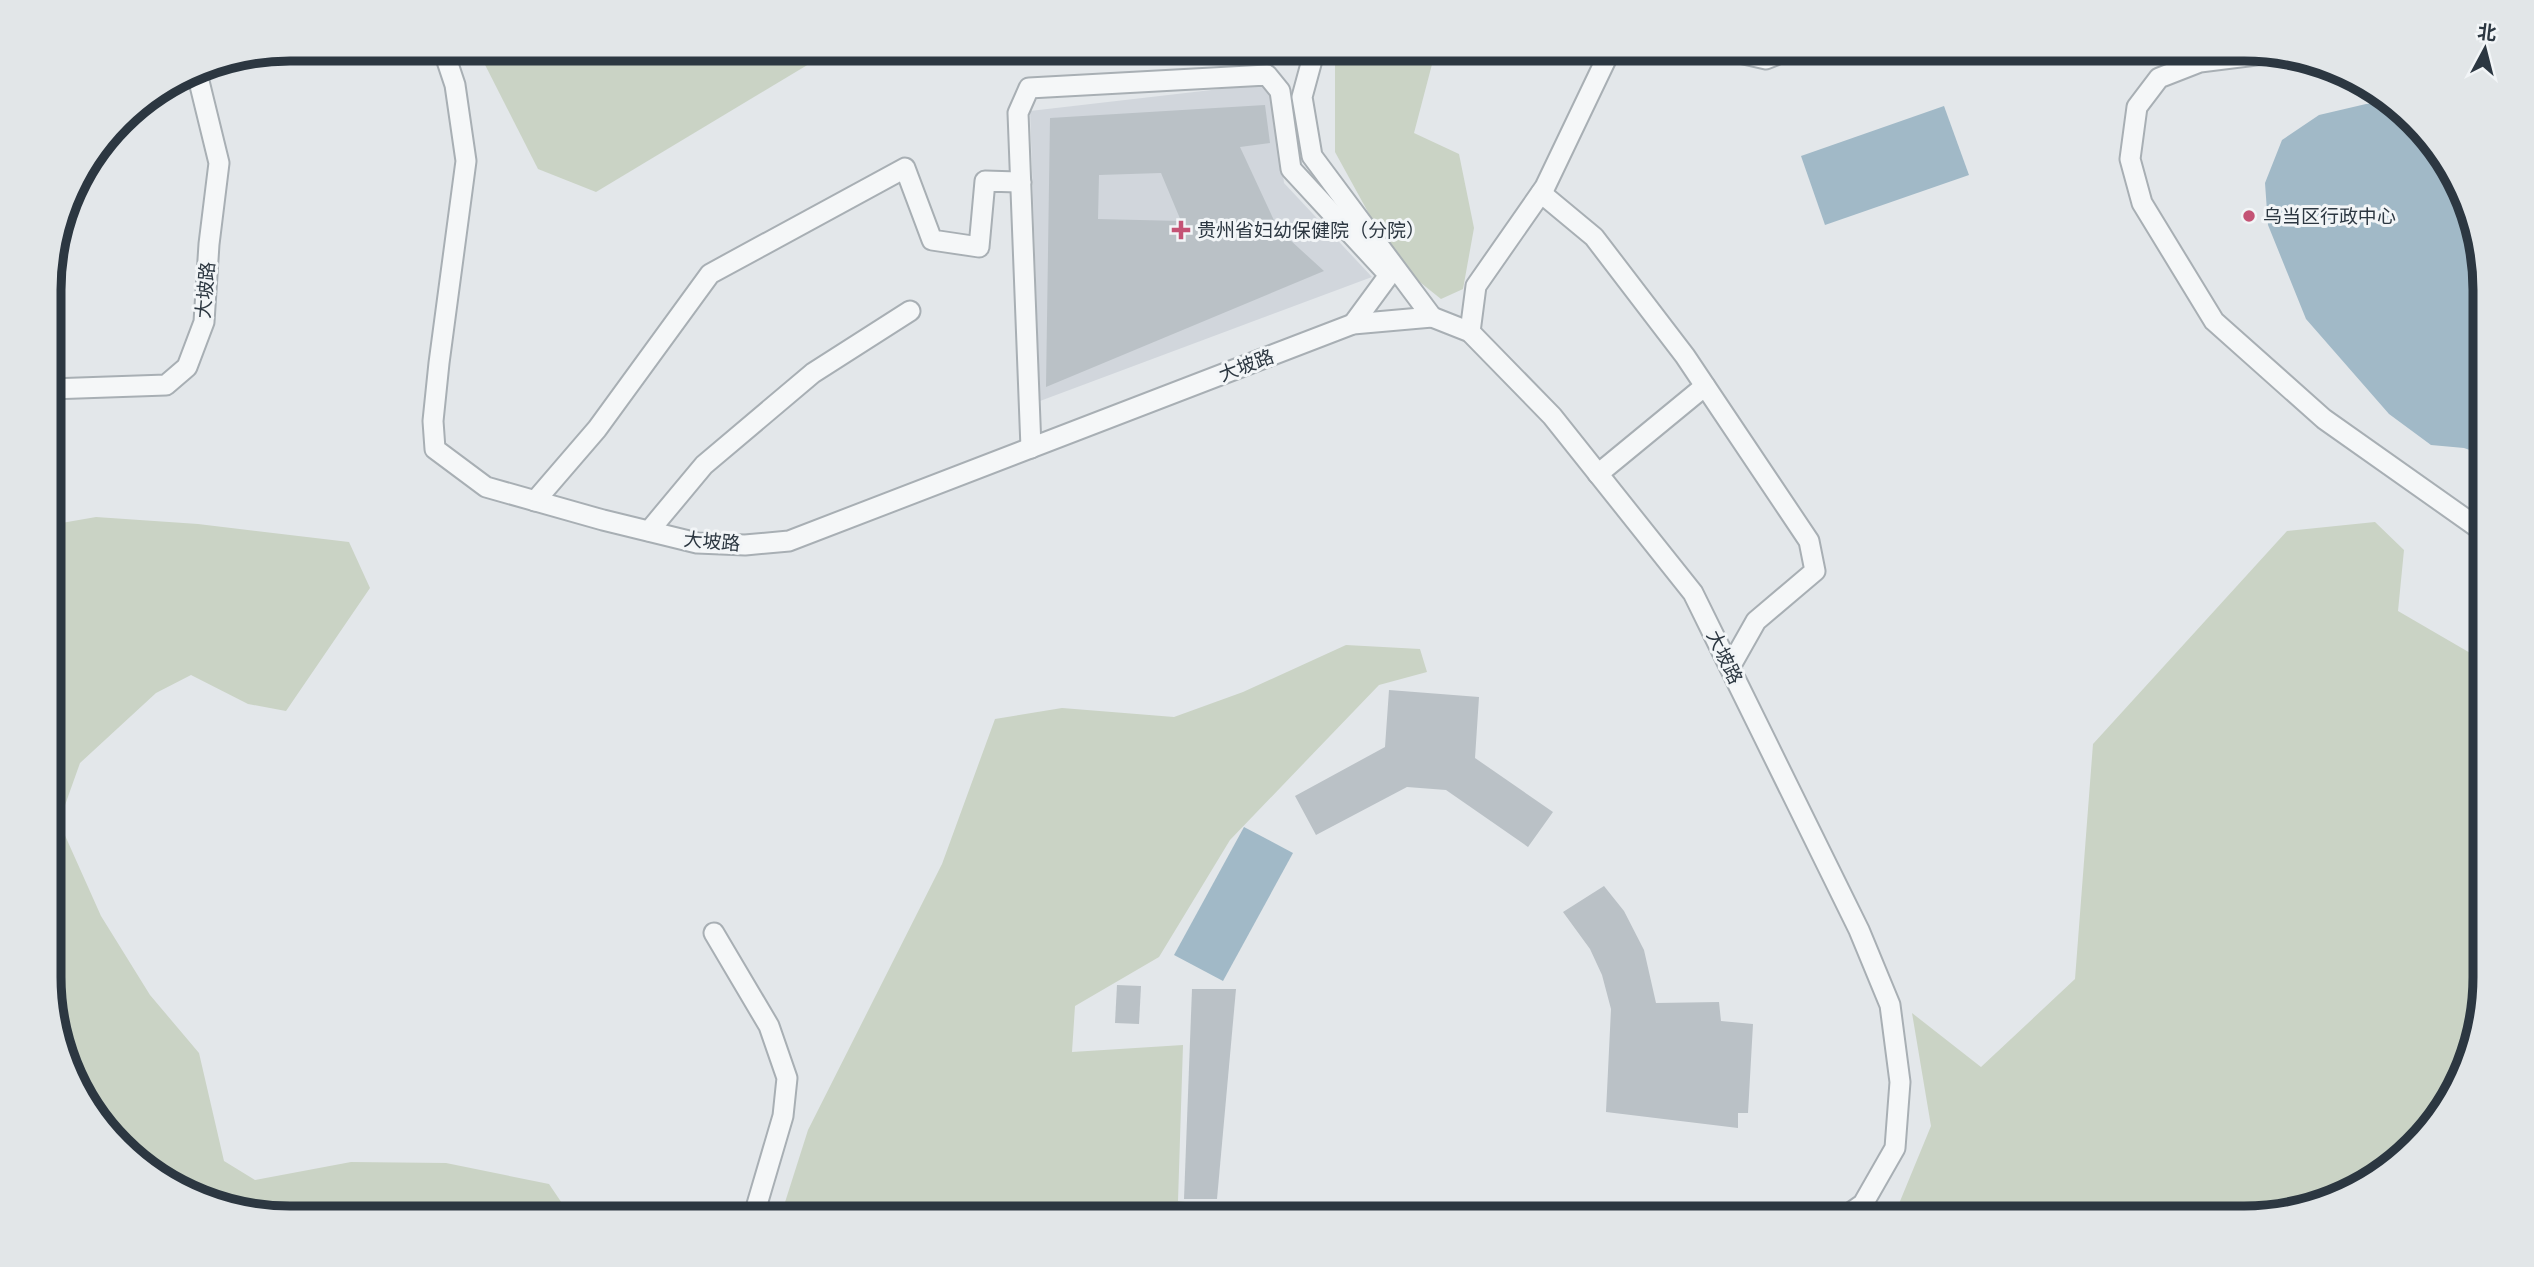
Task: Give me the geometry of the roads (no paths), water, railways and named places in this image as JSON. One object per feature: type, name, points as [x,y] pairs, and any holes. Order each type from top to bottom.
[{"type":"street","points":[[1311,61],[1301,97],[1312,156],[1432,317]]},
{"type":"street","points":[[1471,332],[1476,286],[1541,193],[1606,61]]},
{"type":"street","points":[[2190,61],[2159,78],[2137,107],[2130,159],[2142,203],[2214,321],[2324,419],[2473,524]]},
{"type":"street","name":"大坡路","points":[[447,62],[455,85],[466,161],[439,363],[433,421],[435,449],[486,487],[535,501],[697,543],[789,541],[1353,324],[1432,317],[1471,332],[1552,416],[1693,593],[1859,930],[1890,1005],[1900,1082],[1895,1148],[1861,1205]]},
{"type":"street","points":[[1031,448],[1018,113],[1029,88],[1266,75],[1280,91],[1291,169],[1389,275],[1353,324]]},
{"type":"street","name":"大坡路","points":[[62,389],[166,385],[187,367],[204,322],[209,244],[219,163],[199,81]]},
{"type":"street","points":[[535,501],[597,429],[710,274],[905,168],[932,240],[979,247],[985,181],[1021,182]]},
{"type":"street","points":[[1541,193],[1594,237],[1705,386],[1810,541],[1815,571],[1756,621],[1730,667]]},
{"type":"street","points":[[649,531],[704,465],[813,373],[911,311]]},
{"type":"street","points":[[1598,474],[1705,386]]},
{"type":"street","points":[[714,933],[769,1026],[787,1078],[783,1116],[757,1206]]},
{"type":"water","points":[[2376,103],[2416,139],[2449,189],[2465,231],[2473,290],[2473,451],[2431,445],[2389,414],[2306,319],[2268,225],[2265,183],[2282,140],[2319,115]]},
{"type":"water","points":[[1944,106],[1969,175],[1825,225],[1801,156]]},
{"type":"water","points":[[1244,827],[1293,853],[1223,981],[1174,955]]},
{"type":"place","name":"乌当区行政中心","points":[[2249,216]]},
{"type":"place","name":"贵州省妇幼保健院（分院）","points":[[1181,230]]}]
